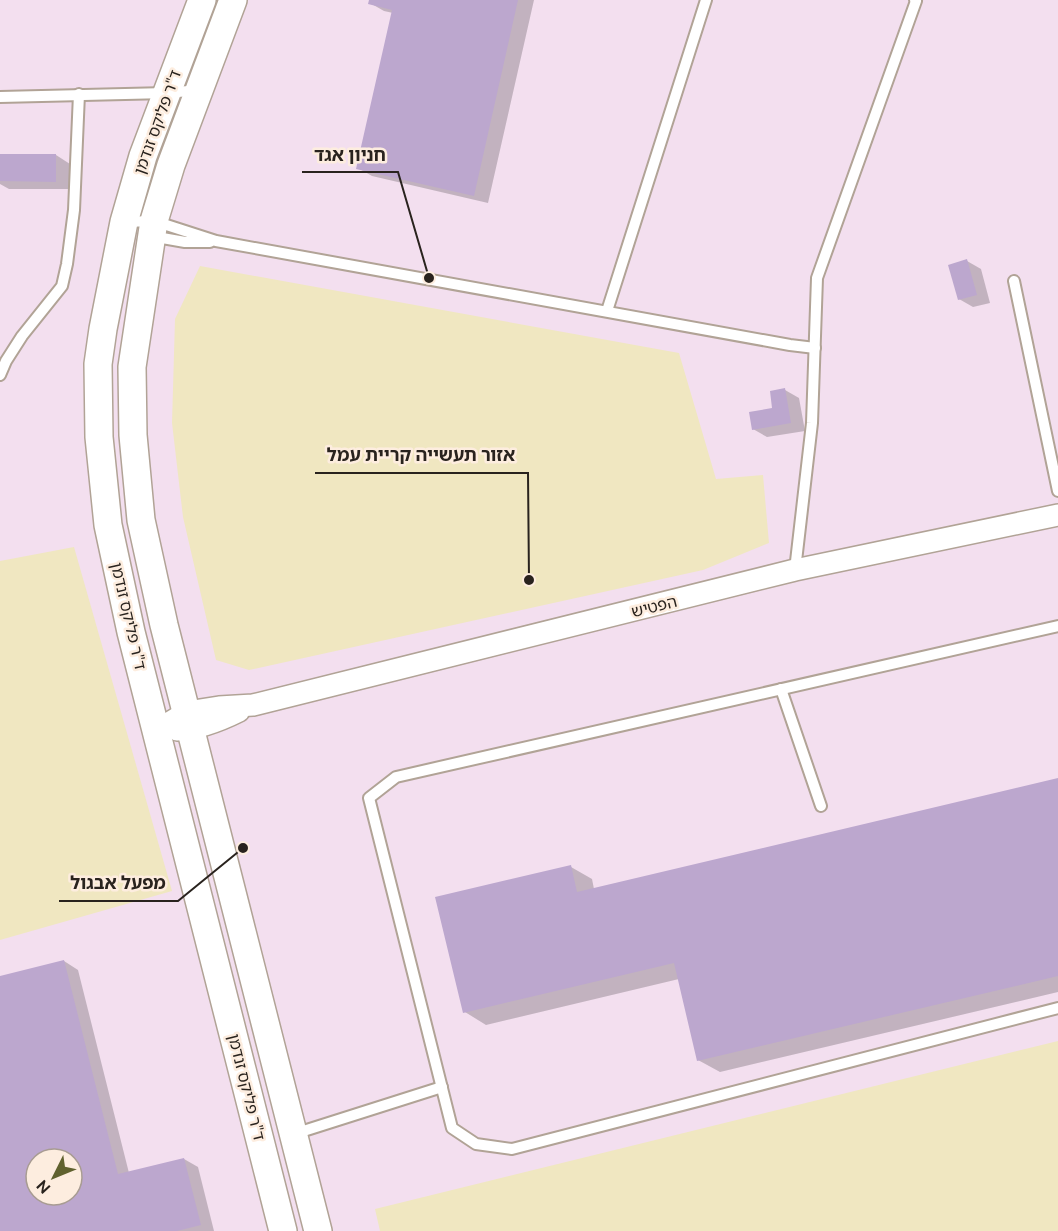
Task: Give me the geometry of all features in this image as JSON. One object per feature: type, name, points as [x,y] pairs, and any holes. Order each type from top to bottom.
[{"type":"street","name":"ד\"ר פליקס זנדמן","points":[[202,0],[143,156],[124,222],[100,352],[97,400],[99,437],[108,525],[131,632],[283,1231]]},
{"type":"street","name":"ד\"ר פליקס זנדמן","points":[[233,0],[171,165],[152,229],[132,367],[133,446],[141,520],[164,625],[318,1231]]},
{"type":"street","name":"הפטיש","points":[[156,731],[189,721],[211,724],[253,705],[795,570],[1058,515]]},
{"type":"lane","points":[[607,311],[706,0]]},
{"type":"lane","points":[[795,570],[812,423],[817,278],[915,0]]},
{"type":"lane","points":[[0,97],[167,93],[199,90]]},
{"type":"lane","points":[[0,375],[6,360],[22,336],[62,286],[74,210],[78,94]]},
{"type":"lane","points":[[124,222],[152,229],[185,242],[216,242],[815,348]]},
{"type":"lane","points":[[1014,281],[1058,491]]},
{"type":"lane","points":[[1058,626],[396,777],[369,798],[452,1128],[476,1144],[512,1149],[1058,1008]]},
{"type":"lane","points":[[781,689],[820,806]]},
{"type":"lane","points":[[294,1134],[442,1087]]},
{"type":"shaded area","points":[[0,0],[1058,0],[1058,1231],[0,1231]]},
{"type":"sand","points":[[200,266],[679,353],[716,479],[763,475],[769,543],[703,570],[249,670],[216,660],[183,517],[172,423],[175,319]]},
{"type":"sand","points":[[74,547],[172,891],[0,940],[0,561]]},
{"type":"sand","points":[[1058,1041],[1058,1231],[380,1231],[375,1209]]},
{"type":"building","points":[[369,0],[518,0],[474,196],[356,169],[392,10],[368,4]]},
{"type":"building","points":[[0,154],[56,154],[56,182],[0,181]]},
{"type":"building","points":[[967,259],[977,295],[958,300],[948,265]]},
{"type":"building","points":[[785,388],[791,423],[752,430],[749,412],[772,408],[770,391]]},
{"type":"building","points":[[1058,778],[1058,976],[697,1061],[674,963],[463,1013],[435,897],[571,865],[577,892]]},
{"type":"building","points":[[64,960],[118,1174],[184,1158],[201,1225],[177,1231],[0,1231],[0,976]]},
{"type":"place","name":"חניון אגד","points":[[429,278]]},
{"type":"place","name":"אזור תעשייה קריית עמל","points":[[529,580]]},
{"type":"place","name":"מפעל אבגול","points":[[243,848]]}]
